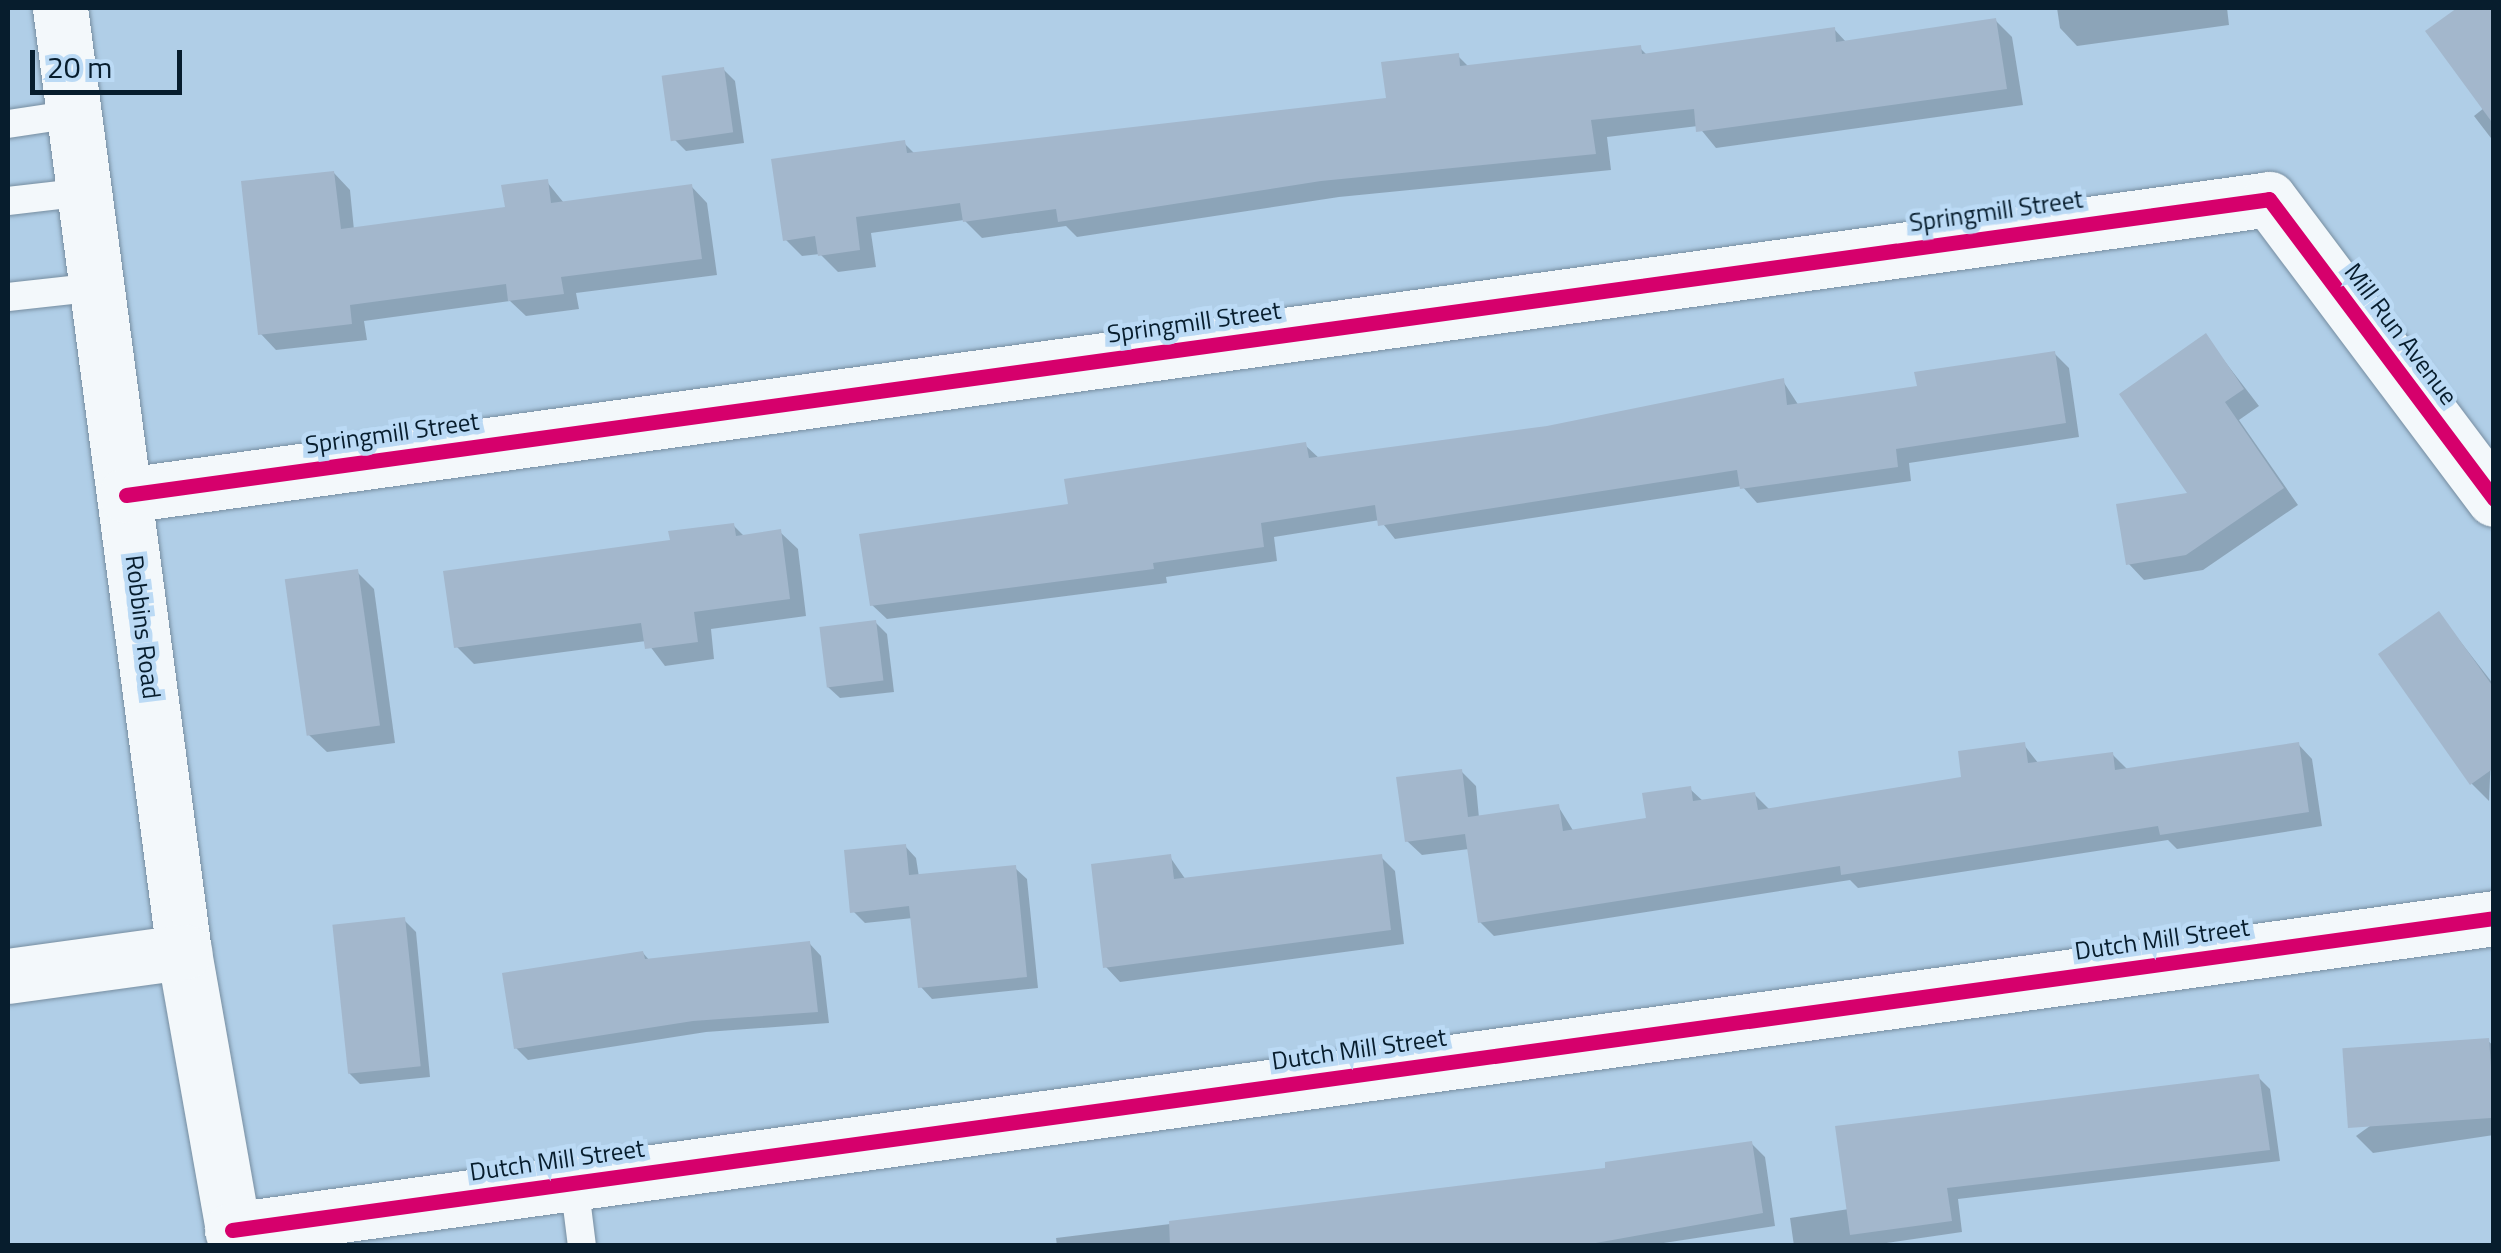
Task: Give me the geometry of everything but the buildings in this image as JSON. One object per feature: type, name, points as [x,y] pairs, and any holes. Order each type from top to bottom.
[{"type":"street","name":"Robbins Road","points":[[60,8],[184,952],[234,1238]]},
{"type":"street","name":"Springmill Street","points":[[126,495],[2268,199]]},
{"type":"street","name":"Mill Run Avenue","points":[[2268,199],[2494,499]]},
{"type":"street","name":"Dutch Mill Street","points":[[234,1238],[574,1182],[2494,918]]},
{"type":"street","points":[[8,976],[184,952]]},
{"type":"lane","points":[[8,124],[74,114]]},
{"type":"lane","points":[[8,201],[86,192]]},
{"type":"lane","points":[[8,298],[98,286]]},
{"type":"lane","points":[[574,1182],[582,1246]]},
{"type":"cycle path","points":[[126,495],[2269,199],[2494,499]]},
{"type":"cycle path","points":[[232,1230],[2494,918]]}]
